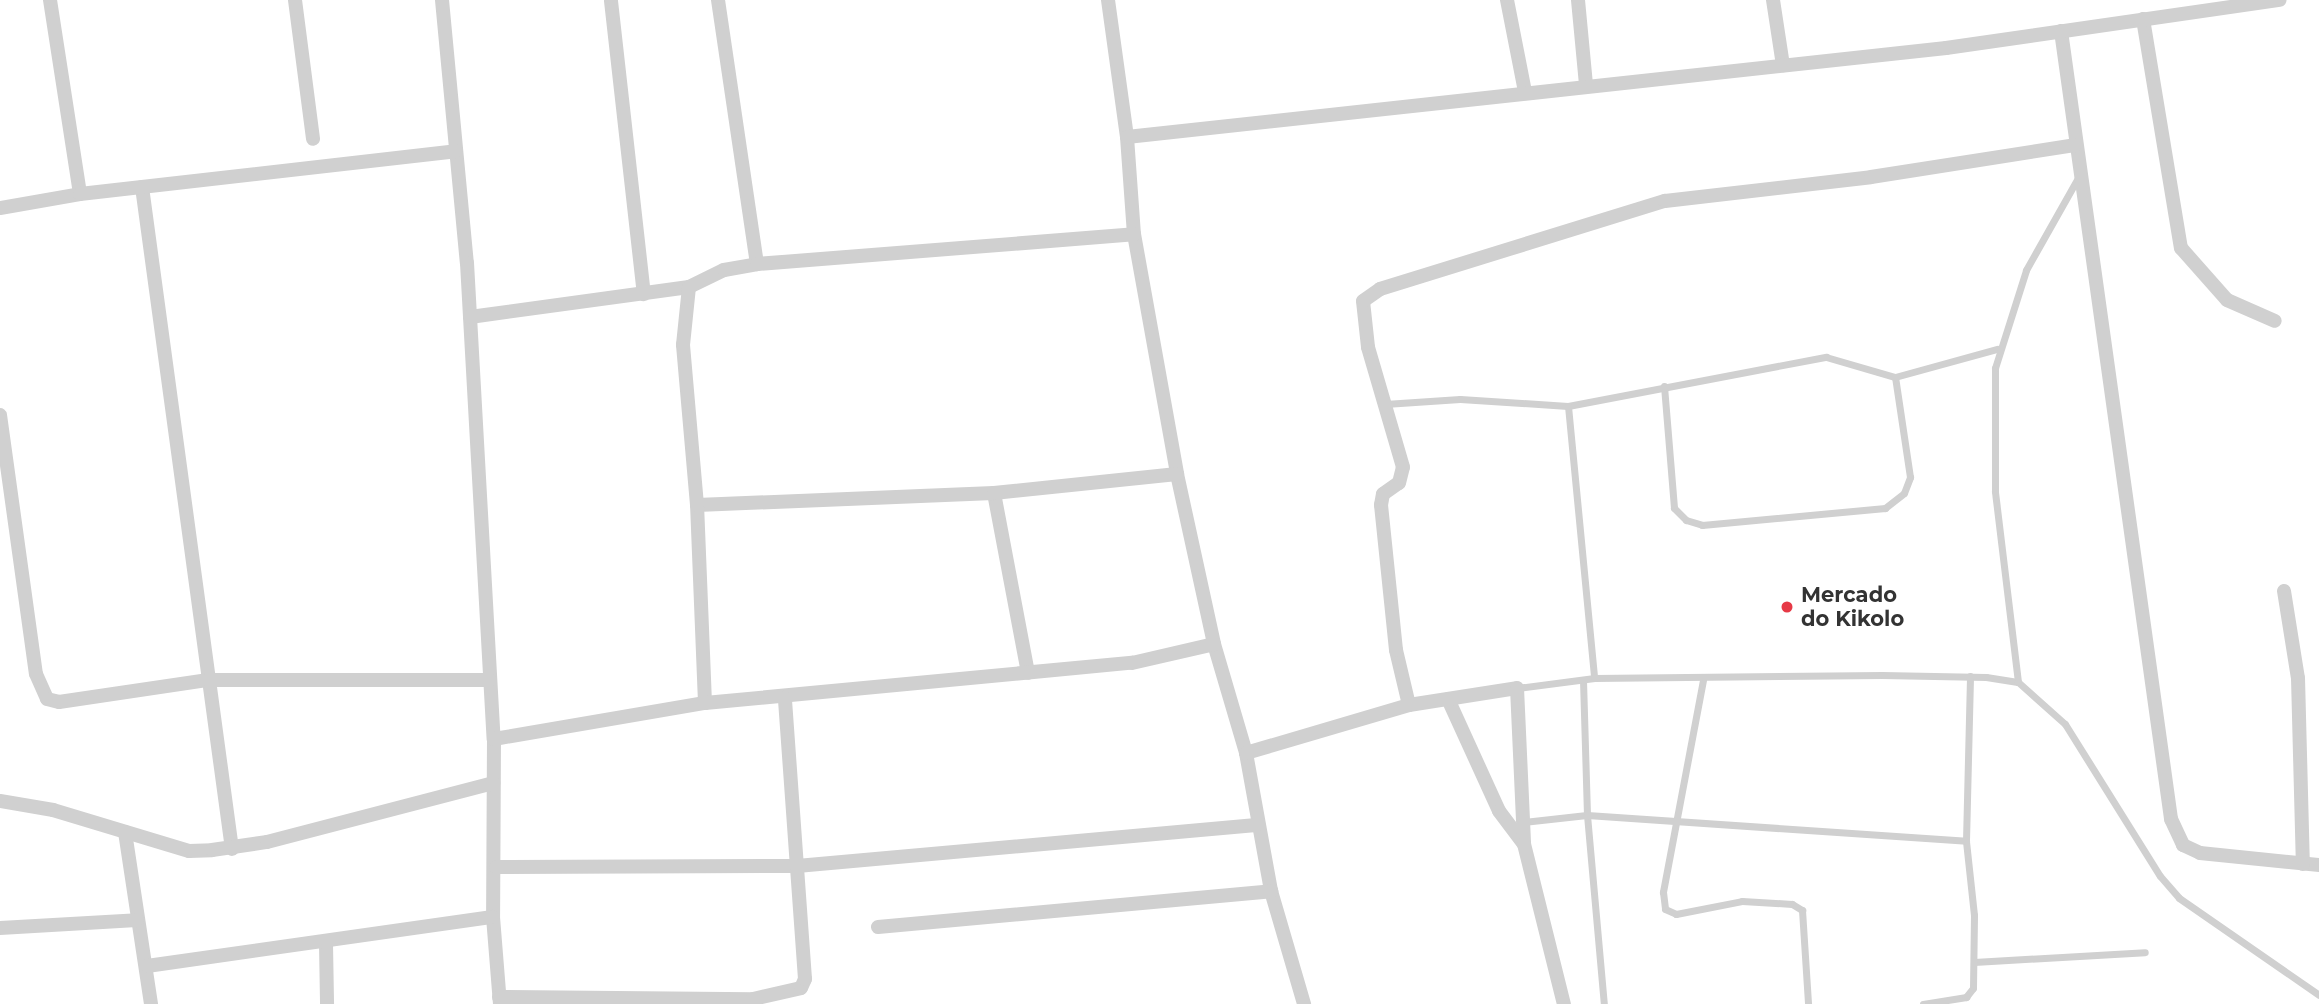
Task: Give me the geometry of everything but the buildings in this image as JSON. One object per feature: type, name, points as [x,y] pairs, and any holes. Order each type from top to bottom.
[{"type":"street","points":[[50,0],[80,194]]},
{"type":"street","points":[[295,0],[313,139]]},
{"type":"street","points":[[442,0],[470,317],[494,739],[496,867],[493,917],[500,1001],[753,999],[801,988],[805,979],[785,698]]},
{"type":"street","points":[[718,0],[757,264]]},
{"type":"street","points":[[1108,0],[1127,137],[1134,234],[1177,474],[1214,644],[1245,753],[1256,825],[1271,891],[1304,1004]]},
{"type":"street","points":[[1507,0],[1525,92]]},
{"type":"street","points":[[1578,0],[1586,85]]},
{"type":"street","points":[[1773,0],[1783,65]]},
{"type":"street","points":[[1127,137],[1783,65],[2061,31],[2280,0]]},
{"type":"street","points":[[611,1],[644,294]]},
{"type":"street","points":[[2143,19],[2181,248],[2227,300],[2275,321]]},
{"type":"street","points":[[2061,31],[2079,176],[2171,819],[2183,845],[2200,853],[2319,865]]},
{"type":"street","points":[[1409,705],[1396,650],[1381,506],[1383,494],[1399,482],[1403,467],[1361,310],[1363,301],[1380,289],[1665,201],[1871,177],[2075,145]]},
{"type":"street","points":[[0,208],[80,194],[456,151]]},
{"type":"street","points":[[142,187],[194,539],[208,680],[232,849]]},
{"type":"street","points":[[470,317],[688,287],[724,270],[757,264],[1134,234]]},
{"type":"street","points":[[688,287],[683,345],[697,505],[705,703]]},
{"type":"street","points":[[0,415],[39,690],[47,699],[59,702],[208,680],[491,680]]},
{"type":"street","points":[[697,505],[994,493],[1177,474]]},
{"type":"street","points":[[994,493],[1028,673]]},
{"type":"street","points":[[2284,591],[2298,678],[2303,864]]},
{"type":"street","points":[[494,739],[705,703],[785,698],[1132,663],[1214,644]]},
{"type":"street","points":[[1245,753],[1409,705],[1517,688],[1524,844],[1564,1004]]},
{"type":"street","points":[[1448,699],[1499,811],[1524,844]]},
{"type":"street","points":[[0,801],[53,810],[188,851],[232,849],[493,783]]},
{"type":"street","points":[[496,867],[797,866],[1256,825]]},
{"type":"street","points":[[125,832],[137,920],[148,966],[151,1004]]},
{"type":"street","points":[[878,927],[1271,891]]},
{"type":"street","points":[[148,966],[326,944],[493,917]]},
{"type":"street","points":[[0,928],[137,920]]},
{"type":"street","points":[[326,944],[327,1004]]},
{"type":"lane","points":[[2018,682],[1995,491],[1992,398],[1997,349],[2026,270],[2079,176]]},
{"type":"lane","points":[[1385,404],[1460,399],[1568,406],[1826,357],[1895,377],[1997,349]]},
{"type":"lane","points":[[1664,386],[1674,508],[1686,520],[1702,525],[1885,508],[1904,493],[1910,477],[1895,377]]},
{"type":"lane","points":[[1568,406],[1594,678]]},
{"type":"lane","points":[[1923,1004],[1966,997],[1973,988],[1972,874],[1965,841],[1970,676]]},
{"type":"lane","points":[[1517,688],[1594,678],[1703,680],[1970,676],[2018,682],[2066,724],[2160,876],[2179,898],[2319,995]]},
{"type":"lane","points":[[1583,680],[1587,815],[1604,1004]]},
{"type":"lane","points":[[1703,680],[1663,892],[1665,909],[1676,914],[1742,901],[1791,904],[1802,910],[1808,1004]]},
{"type":"lane","points":[[1522,822],[1587,815],[1678,819],[1965,841]]},
{"type":"lane","points":[[1973,962],[2145,952]]},
{"type":"place","name":"Mercado do Kikolo","points":[[1787,607]]}]
